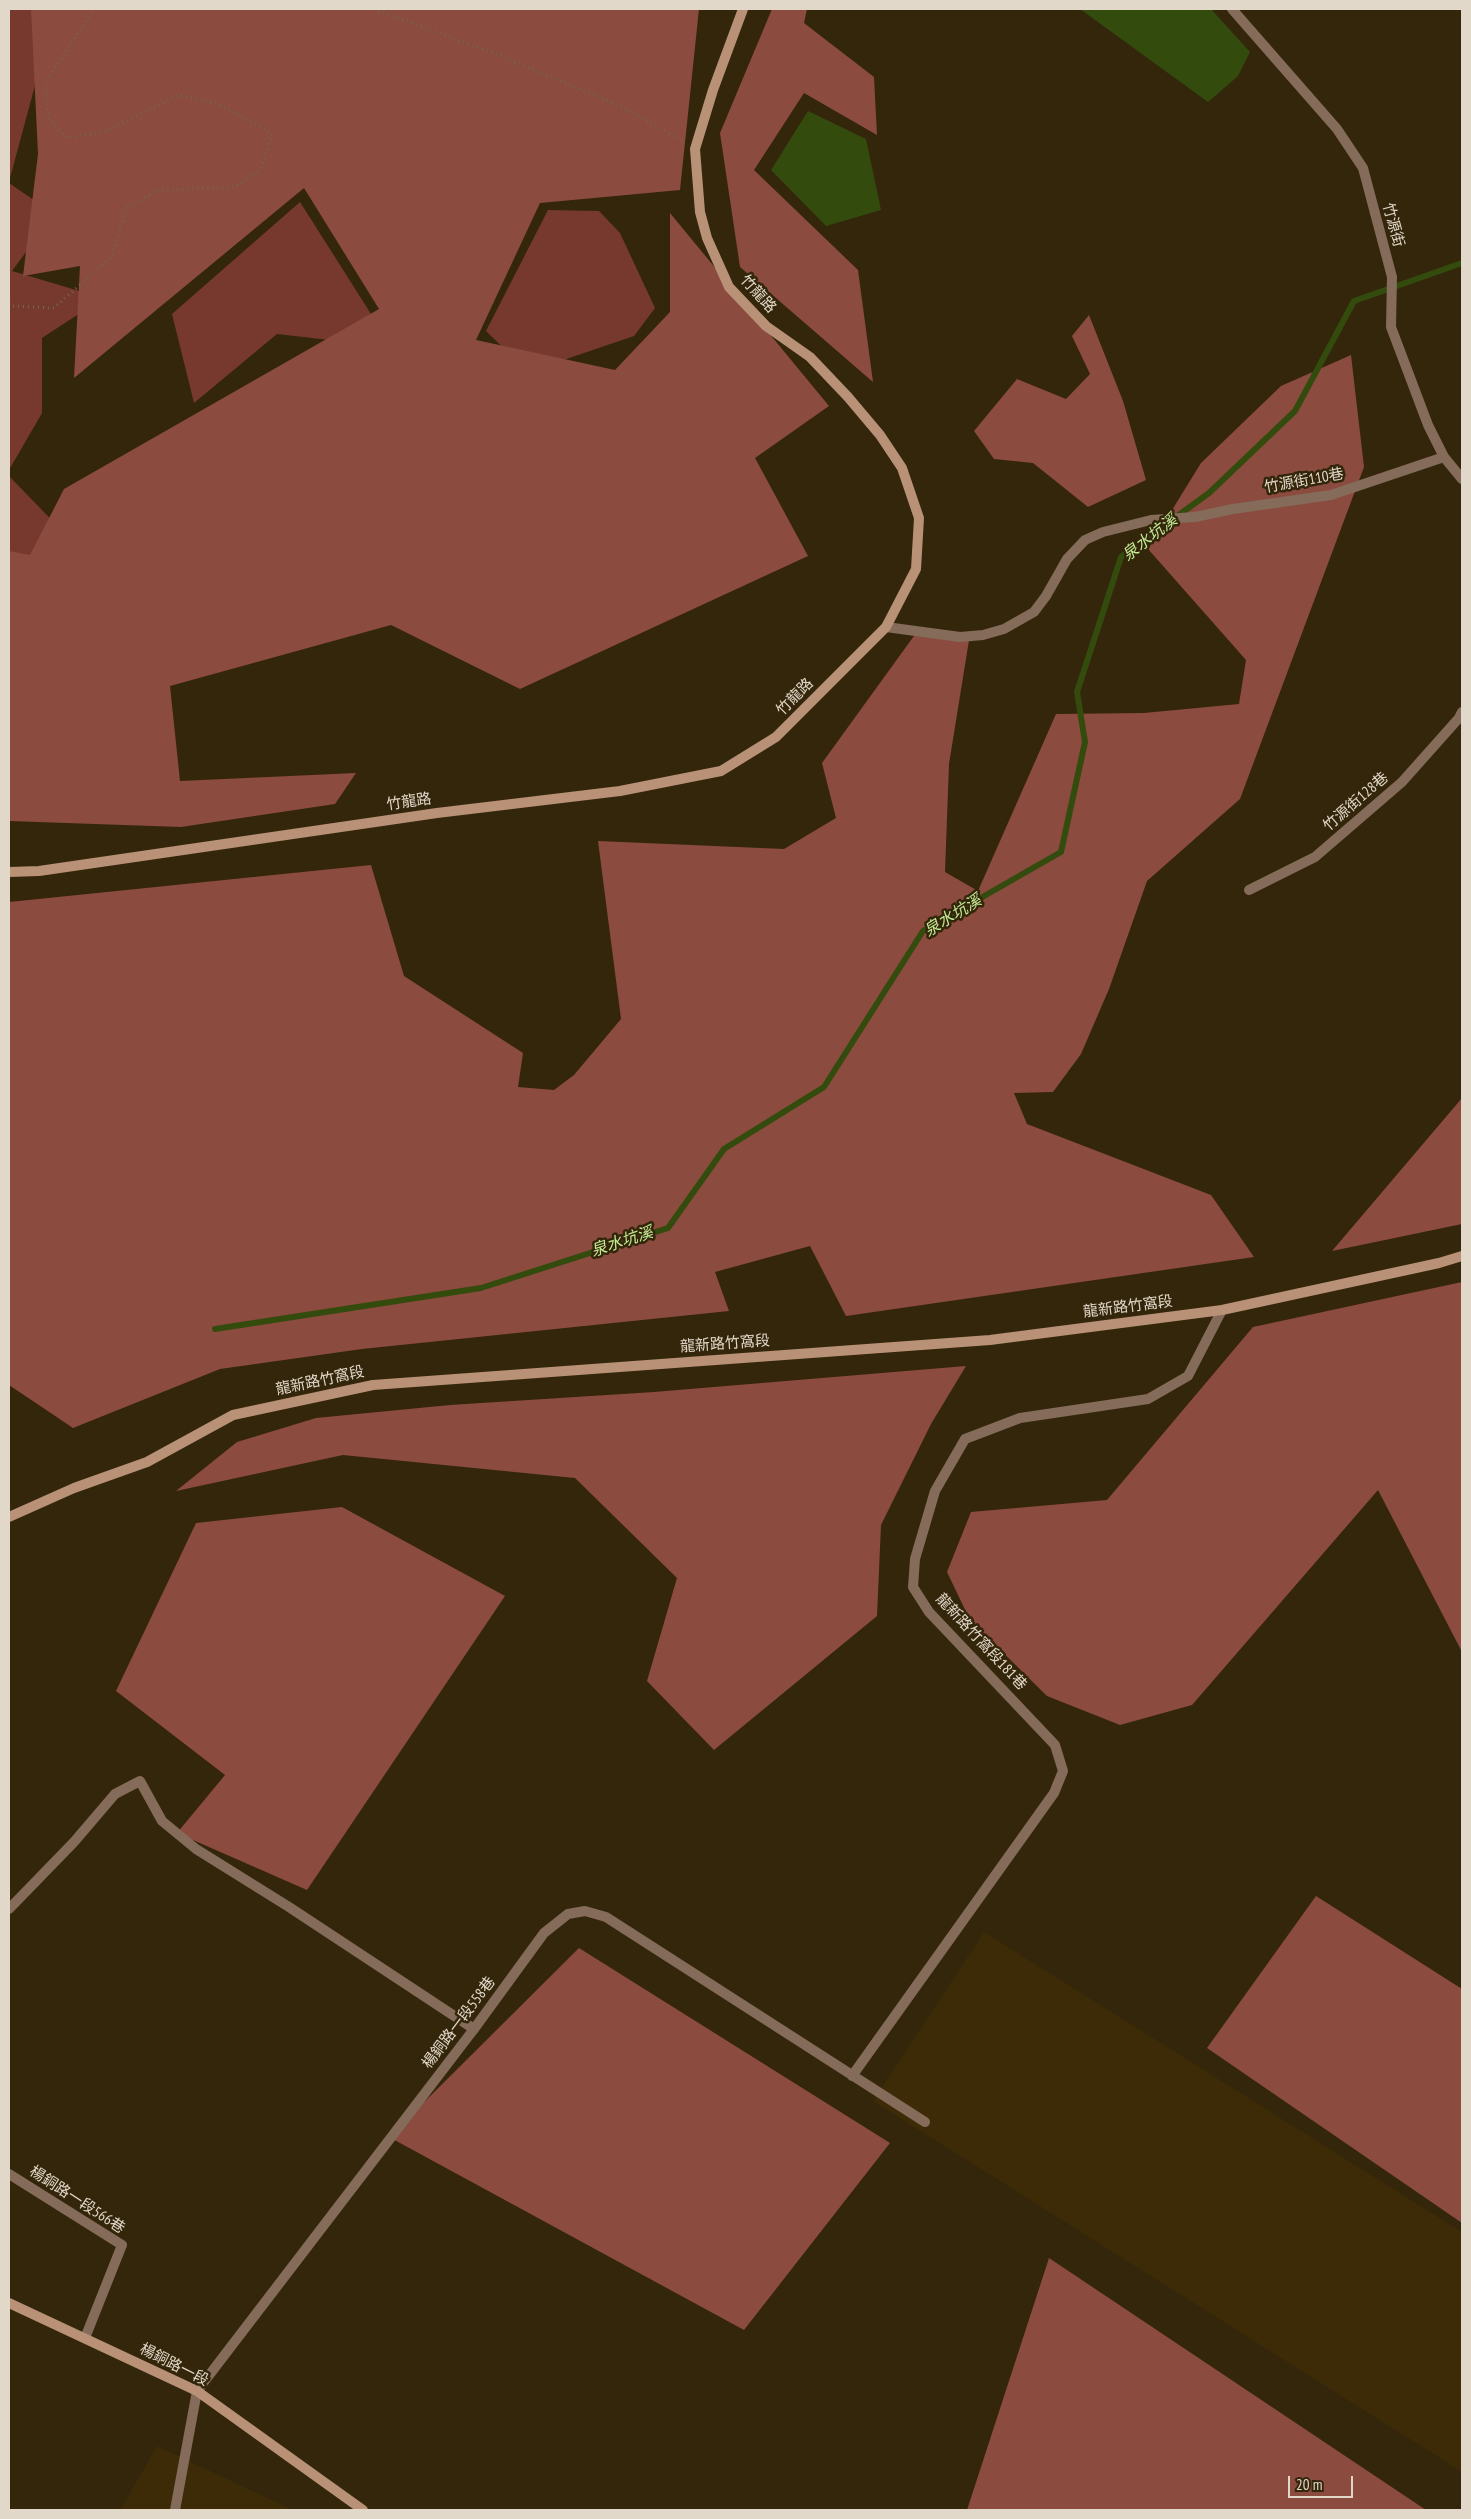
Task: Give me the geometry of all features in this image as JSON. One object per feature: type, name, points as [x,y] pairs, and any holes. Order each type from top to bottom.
[{"type":"street","name":"竹龍路","points":[[9,872],[39,871],[437,813],[620,791],[722,771],[776,737],[886,627],[916,569],[920,518],[902,468],[880,435],[810,357],[766,326],[729,287],[707,238],[700,212],[695,149],[713,90],[743,9]]},
{"type":"street","name":"竹源街","points":[[1232,9],[1337,128],[1363,168],[1392,278],[1390,327],[1428,425],[1444,457],[1462,479]]},
{"type":"street","name":"竹源街110巷","points":[[886,627],[960,637],[984,635],[1004,629],[1034,612],[1046,596],[1067,559],[1085,540],[1103,532],[1151,520],[1195,517],[1233,508],[1331,495],[1444,457]]},
{"type":"street","name":"竹源街128巷","points":[[1249,890],[1315,857],[1402,782],[1460,718],[1462,712]]},
{"type":"street","name":"龍新路竹窩段","points":[[9,1517],[74,1488],[147,1462],[233,1415],[373,1385],[990,1340],[1222,1310],[1439,1263],[1462,1256]]},
{"type":"street","name":"龍新路竹窩段181巷","points":[[852,2076],[1054,1794],[1063,1771],[1056,1745],[929,1612],[913,1587],[915,1559],[935,1491],[966,1439],[1020,1418],[1148,1399],[1188,1376],[1222,1310]]},
{"type":"street","points":[[9,1909],[74,1842],[115,1794],[140,1781],[162,1821],[196,1849],[290,1907],[474,2029]]},
{"type":"street","name":"楊銅路一段558巷","points":[[175,2510],[197,2391],[474,2029],[544,1933],[568,1914],[584,1911],[606,1917],[925,2122]]},
{"type":"street","name":"楊銅路一段566巷","points":[[9,2174],[122,2245],[85,2338]]},
{"type":"street","name":"楊銅路一段","points":[[9,2303],[197,2391],[363,2510]]},
{"type":"path","points":[[9,303],[13,306],[54,308],[112,256],[126,208],[159,190],[235,187],[261,170],[272,133],[218,104],[180,95],[104,132],[67,138],[49,119],[44,83],[94,9]]},
{"type":"path","points":[[374,9],[496,54],[618,105],[695,149]]},
{"type":"shaded area","points":[[9,9],[55,9],[9,182]]},
{"type":"shaded area","points":[[31,9],[699,9],[680,190],[540,203],[476,340],[615,370],[670,312],[670,213],[829,406],[755,458],[808,556],[520,689],[391,625],[170,686],[180,781],[356,773],[335,804],[181,827],[9,821],[9,551],[30,555],[64,489],[379,309],[304,188],[74,378],[80,266],[23,276],[38,154]]},
{"type":"shaded area","points":[[772,9],[807,9],[804,23],[874,77],[877,135],[804,93],[754,170],[858,270],[873,382],[740,267],[720,133]]},
{"type":"shaded area","points":[[1080,9],[1211,9],[1250,52],[1238,76],[1208,102]]},
{"type":"shaded area","points":[[808,111],[866,139],[881,210],[826,226],[771,170]]},
{"type":"shaded area","points":[[9,183],[54,214],[12,271],[103,298],[42,338],[42,413],[9,470]]},
{"type":"shaded area","points":[[300,202],[392,347],[277,334],[194,403],[172,314]]},
{"type":"shaded area","points":[[548,210],[599,211],[620,233],[655,308],[634,336],[528,372],[486,331]]},
{"type":"shaded area","points":[[1089,315],[1123,401],[1146,480],[1088,507],[1033,463],[994,459],[974,431],[1017,379],[1066,399],[1090,374],[1072,336]]},
{"type":"shaded area","points":[[1351,355],[1364,467],[1240,799],[1147,881],[1109,989],[1081,1054],[1053,1092],[1014,1093],[1027,1124],[1211,1195],[1254,1257],[846,1316],[810,1246],[715,1272],[729,1311],[362,1349],[220,1369],[73,1428],[9,1385],[9,902],[371,865],[404,976],[523,1053],[518,1087],[554,1090],[574,1075],[621,1019],[598,841],[784,849],[836,818],[822,763],[919,629],[970,634],[949,764],[945,872],[978,891],[1056,714],[1144,713],[1239,704],[1246,660],[1148,549],[1201,463],[1281,386]]},
{"type":"shaded area","points":[[9,476],[74,543],[52,564],[9,552]]},
{"type":"shaded area","points":[[1462,1098],[1462,1224],[1332,1251]]},
{"type":"shaded area","points":[[1462,1282],[1461,1650],[1378,1490],[1192,1705],[1120,1725],[1047,1696],[970,1620],[947,1572],[971,1512],[1107,1500],[1253,1327]]},
{"type":"shaded area","points":[[966,1366],[931,1424],[881,1525],[877,1616],[714,1750],[647,1681],[677,1578],[575,1478],[343,1455],[176,1491],[237,1442],[316,1418],[450,1405],[654,1392]]},
{"type":"shaded area","points":[[342,1507],[505,1596],[307,1890],[177,1833],[225,1775],[116,1691],[196,1523]]},
{"type":"shaded area","points":[[1316,1896],[1462,1989],[1462,2223],[1207,2048]]},
{"type":"shaded area","points":[[984,1932],[1462,2232],[1462,2472],[873,2101]]},
{"type":"shaded area","points":[[579,1948],[890,2143],[744,2330],[389,2137]]},
{"type":"shaded area","points":[[1049,2258],[1426,2510],[967,2510]]},
{"type":"shaded area","points":[[157,2446],[293,2510],[120,2510]]},
{"type":"waterway","name":"泉水坑溪","points":[[215,1329],[481,1288],[668,1228],[724,1149],[824,1087],[923,931],[1061,852],[1085,742],[1077,692],[1121,557],[1209,493],[1295,411],[1354,301],[1462,263]]}]
